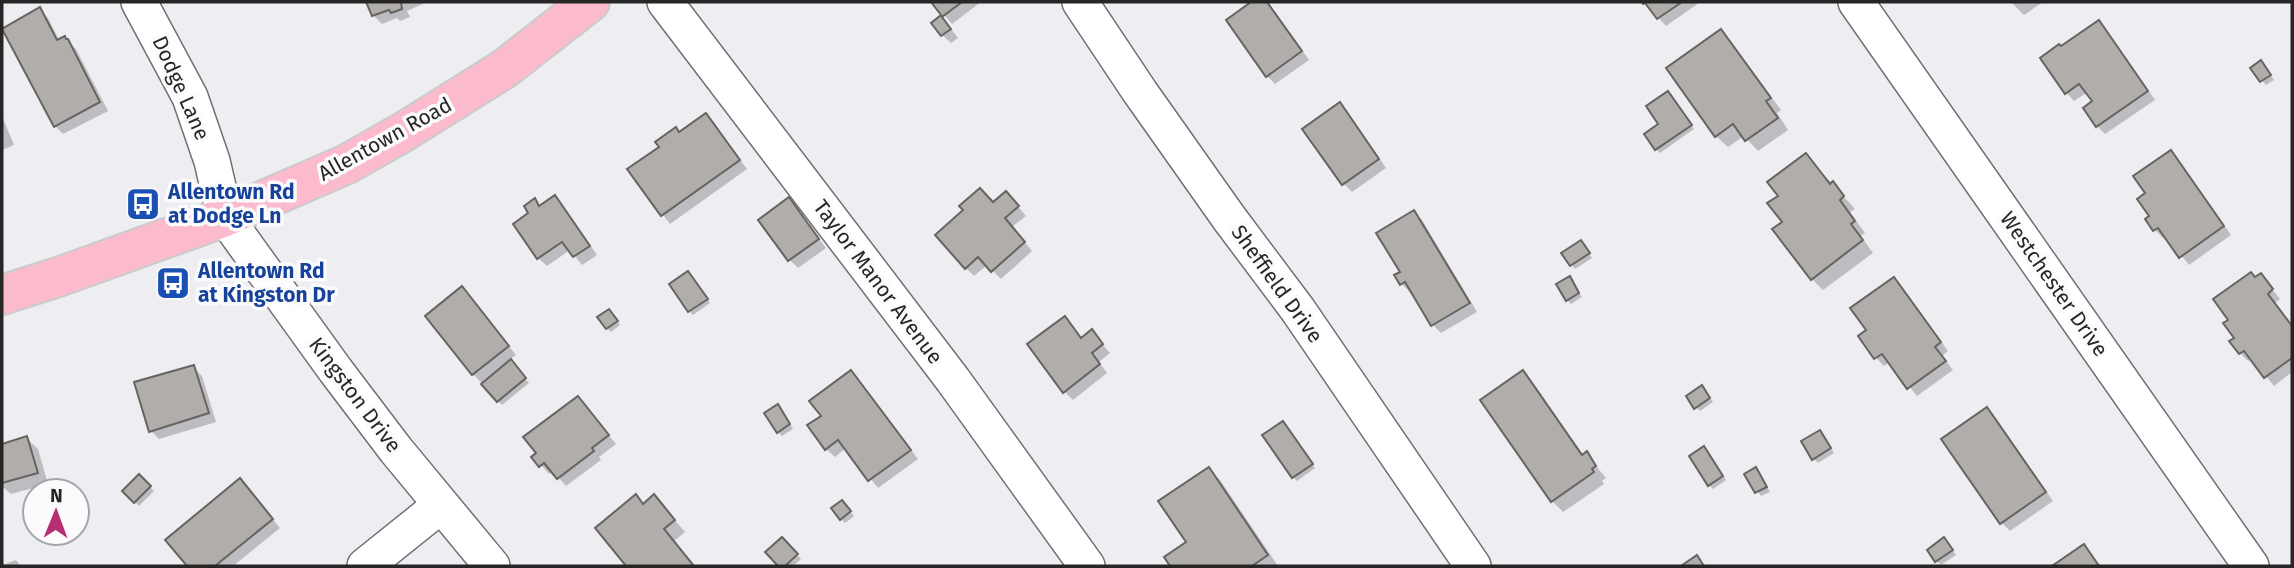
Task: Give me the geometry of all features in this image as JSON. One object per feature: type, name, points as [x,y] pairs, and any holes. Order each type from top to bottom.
[{"type":"main road","name":"Allentown Road","points":[[2,295],[225,217],[347,164],[504,69],[590,2]]},
{"type":"street","name":"Dodge Lane","points":[[139,2],[190,97],[212,161],[225,217]]},
{"type":"street","name":"Taylor Manor Avenue","points":[[665,2],[953,380],[1087,566]]},
{"type":"street","name":"Sheffield Drive","points":[[1080,2],[1221,206],[1306,321],[1473,566]]},
{"type":"street","name":"Westchester Drive","points":[[1856,2],[2251,566]]},
{"type":"street","name":"Kingston Drive","points":[[225,217],[336,372],[492,566]]},
{"type":"street","points":[[365,566],[441,505]]},
{"type":"building","points":[[366,2],[401,2],[402,9],[372,16]]},
{"type":"building","points":[[931,2],[962,2],[942,17],[951,29],[941,36],[931,23],[941,15]]},
{"type":"building","points":[[1251,2],[1267,2],[1302,51],[1266,77],[1226,20]]},
{"type":"building","points":[[1642,2],[1682,2],[1657,19]]},
{"type":"building","points":[[40,7],[57,40],[65,36],[68,39],[100,102],[54,127],[2,29]]},
{"type":"building","points":[[2099,20],[2148,91],[2096,127],[2083,108],[2092,101],[2079,84],[2065,94],[2040,58]]},
{"type":"building","points":[[1721,29],[1771,98],[1766,101],[1778,118],[1745,141],[1733,124],[1715,137],[1666,68]]},
{"type":"building","points":[[2261,60],[2271,75],[2260,82],[2250,68]]},
{"type":"building","points":[[1668,91],[1692,125],[1655,150],[1644,134],[1658,124],[1646,106]]},
{"type":"building","points":[[1340,102],[1379,159],[1342,185],[1302,129]]},
{"type":"building","points":[[706,113],[740,160],[661,216],[627,169],[659,147],[655,142],[676,127],[679,132]]},
{"type":"building","points":[[2171,150],[2224,226],[2179,258],[2158,228],[2153,231],[2145,219],[2149,216],[2137,199],[2145,193],[2133,176]]},
{"type":"building","points":[[1806,153],[1830,184],[1833,181],[1844,196],[1840,200],[1855,221],[1851,224],[1863,240],[1811,280],[1772,229],[1782,222],[1767,203],[1778,196],[1767,182]]},
{"type":"building","points":[[980,188],[993,202],[1006,191],[1019,206],[1005,218],[1025,242],[991,272],[978,257],[965,269],[935,235],[963,210],[959,206]]},
{"type":"building","points":[[555,195],[590,246],[573,257],[562,242],[537,259],[513,224],[528,213],[524,206],[535,198],[539,206]]},
{"type":"building","points":[[789,197],[819,239],[788,261],[758,220]]},
{"type":"building","points":[[1414,210],[1470,303],[1431,326],[1405,282],[1400,285],[1394,275],[1400,272],[1376,233]]},
{"type":"building","points":[[1581,240],[1590,253],[1570,266],[1561,253]]},
{"type":"building","points":[[688,271],[708,299],[688,312],[669,284]]},
{"type":"building","points":[[2251,272],[2255,277],[2261,273],[2273,289],[2268,294],[2292,326],[2292,358],[2264,378],[2244,351],[2239,354],[2229,341],[2234,338],[2223,323],[2228,320],[2213,299]]},
{"type":"building","points":[[1570,276],[1579,293],[1566,301],[1556,284]]},
{"type":"building","points":[[1894,277],[1941,342],[1935,347],[1946,361],[1907,389],[1882,354],[1874,359],[1858,336],[1866,330],[1850,308]]},
{"type":"building","points":[[462,286],[509,346],[472,375],[425,316]]},
{"type":"building","points":[[609,309],[618,321],[606,329],[597,317]]},
{"type":"building","points":[[1065,316],[1081,338],[1092,329],[1103,344],[1092,353],[1100,364],[1063,393],[1027,344]]},
{"type":"building","points":[[511,359],[526,378],[497,402],[481,384]]},
{"type":"building","points":[[194,365],[209,413],[149,432],[134,382]]},
{"type":"building","points":[[851,370],[911,450],[868,481],[838,440],[825,450],[807,425],[821,416],[809,401]]},
{"type":"building","points":[[1523,370],[1582,455],[1587,451],[1596,466],[1592,469],[1594,472],[1551,502],[1480,400]]},
{"type":"building","points":[[1702,385],[1710,398],[1694,409],[1686,396]]},
{"type":"building","points":[[578,396],[609,435],[592,448],[594,451],[557,479],[544,463],[539,467],[531,457],[536,453],[523,437]]},
{"type":"building","points":[[778,404],[790,424],[777,433],[764,413]]},
{"type":"building","points":[[1987,407],[2046,492],[2000,524],[1941,439]]},
{"type":"building","points":[[1283,421],[1313,464],[1292,478],[1262,435]]},
{"type":"building","points":[[1820,430],[1831,448],[1812,460],[1801,441]]},
{"type":"building","points":[[27,436],[38,473],[2,483],[2,444]]},
{"type":"building","points":[[1704,446],[1723,476],[1708,486],[1689,456]]},
{"type":"building","points":[[1209,467],[1268,555],[1252,566],[1170,566],[1164,557],[1186,542],[1158,501]]},
{"type":"building","points":[[1756,467],[1767,487],[1755,493],[1744,474]]},
{"type":"building","points":[[139,474],[151,486],[134,503],[122,491]]},
{"type":"building","points":[[240,478],[273,519],[215,566],[187,566],[165,540]]},
{"type":"building","points":[[636,494],[643,504],[654,494],[675,520],[664,529],[694,566],[626,566],[595,528]]},
{"type":"building","points":[[842,500],[851,511],[840,520],[831,508]]},
{"type":"building","points":[[782,537],[798,554],[785,566],[778,566],[765,552]]},
{"type":"building","points":[[1944,537],[1953,550],[1935,562],[1927,550]]},
{"type":"building","points":[[2084,544],[2099,566],[2052,566]]},
{"type":"building","points":[[1697,555],[1704,566],[1681,566]]},
{"type":"place","name":"Allentown Rd at Dodge Ln","points":[[143,204]]},
{"type":"place","name":"Allentown Rd at Kingston Dr","points":[[173,283]]}]
